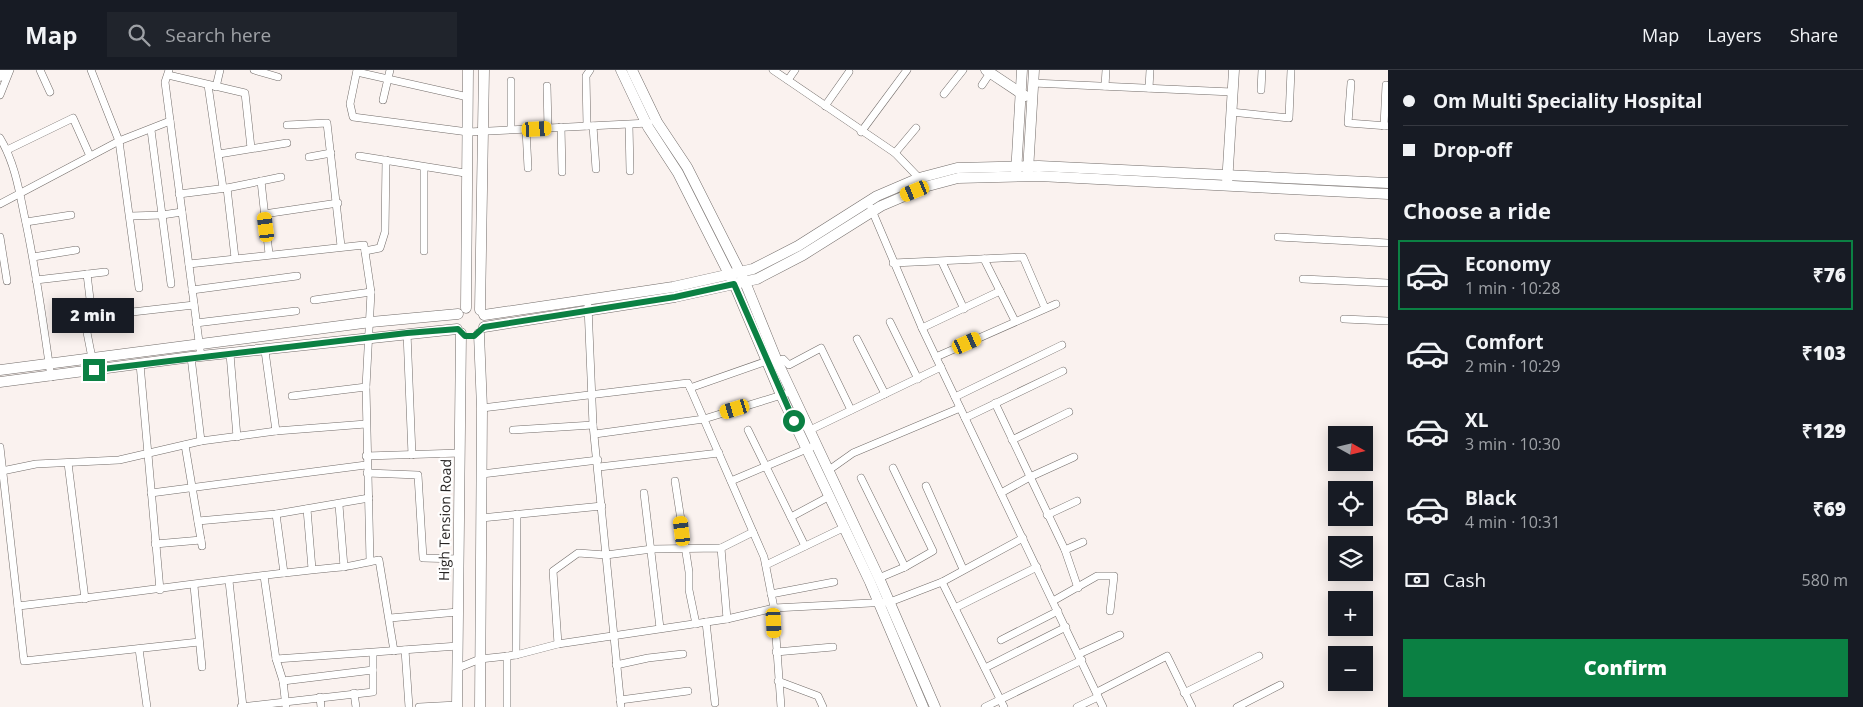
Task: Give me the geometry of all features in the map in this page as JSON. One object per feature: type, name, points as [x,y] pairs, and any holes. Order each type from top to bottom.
[{"type":"street","points":[[0,76],[8,70]]},
{"type":"street","points":[[0,95],[8,70]]},
{"type":"street","points":[[40,70],[50,92]]},
{"type":"street","points":[[91,70],[119,141],[140,288]]},
{"type":"street","points":[[216,87],[220,70]]},
{"type":"street","points":[[254,70],[278,77]]},
{"type":"street","points":[[383,100],[390,70]]},
{"type":"street","points":[[459,331],[456,319],[462,311],[465,173],[468,132],[468,70]]},
{"type":"street","points":[[480,707],[482,132],[484,70]]},
{"type":"street","points":[[590,70],[586,76],[596,169]]},
{"type":"street","points":[[621,70],[646,123],[678,173],[773,360]]},
{"type":"street","points":[[632,70],[658,122],[687,167],[742,277],[786,394],[812,446],[830,496],[924,707]]},
{"type":"street","points":[[773,70],[861,132],[895,153],[919,178]]},
{"type":"street","points":[[788,80],[795,70]]},
{"type":"street","points":[[861,132],[907,70]]},
{"type":"street","points":[[944,94],[963,70]]},
{"type":"street","points":[[1016,172],[1022,70]]},
{"type":"street","points":[[1028,171],[1034,70]]},
{"type":"street","points":[[1105,86],[1106,70]]},
{"type":"street","points":[[1149,88],[1150,70]]},
{"type":"street","points":[[1227,182],[1234,70]]},
{"type":"street","points":[[1261,90],[1262,70]]},
{"type":"street","points":[[1231,112],[1289,118],[1291,70]]},
{"type":"street","points":[[468,97],[357,71],[350,104],[353,117],[468,132],[658,122]]},
{"type":"street","points":[[825,106],[849,72]]},
{"type":"street","points":[[982,85],[988,72],[1020,94],[1032,99]]},
{"type":"street","points":[[202,441],[196,357],[200,344],[165,82],[168,73],[245,94],[251,148]]},
{"type":"street","points":[[511,81],[511,129]]},
{"type":"street","points":[[1033,83],[1232,92]]},
{"type":"street","points":[[1351,83],[1348,123],[1386,126],[1386,85]]},
{"type":"street","points":[[208,85],[235,258]]},
{"type":"street","points":[[547,86],[548,128]]},
{"type":"street","points":[[7,150],[73,118],[90,156]]},
{"type":"street","points":[[0,204],[119,141],[170,121]]},
{"type":"street","points":[[287,125],[327,123],[338,203],[341,246]]},
{"type":"street","points":[[629,125],[630,171]]},
{"type":"street","points":[[561,127],[562,172]]},
{"type":"street","points":[[895,153],[916,128]]},
{"type":"street","points":[[526,129],[528,168]]},
{"type":"street","points":[[151,130],[171,284]]},
{"type":"street","points":[[0,138],[7,150],[20,193],[33,257],[50,376]]},
{"type":"street","points":[[219,154],[287,143]]},
{"type":"street","points":[[309,157],[331,153]]},
{"type":"street","points":[[359,156],[465,173]]},
{"type":"street","points":[[365,251],[380,248],[385,232],[386,160]]},
{"type":"street","points":[[424,167],[424,251]]},
{"type":"street","points":[[742,277],[753,269],[798,246],[868,201],[919,178],[957,168],[1016,172]]},
{"type":"street","points":[[0,370],[462,311],[482,313],[588,300],[742,277],[757,279],[803,255],[872,211],[928,186],[958,178],[1028,171],[1227,182],[1388,194]]},
{"type":"street","points":[[180,194],[225,188],[280,177]]},
{"type":"street","points":[[261,181],[269,254]]},
{"type":"street","points":[[1227,182],[1388,183]]},
{"type":"street","points":[[868,201],[922,328],[1103,707]]},
{"type":"street","points":[[264,214],[338,203]]},
{"type":"street","points":[[131,216],[182,212]]},
{"type":"street","points":[[26,222],[71,215]]},
{"type":"street","points":[[0,237],[8,281]]},
{"type":"street","points":[[1278,237],[1388,243]]},
{"type":"street","points":[[189,264],[364,244],[371,292],[371,322],[366,387],[366,465],[369,498],[370,561]]},
{"type":"street","points":[[33,257],[76,250]]},
{"type":"street","points":[[893,263],[1022,257],[1045,308]]},
{"type":"street","points":[[984,259],[1015,322]]},
{"type":"street","points":[[942,262],[964,309]]},
{"type":"street","points":[[36,280],[105,272]]},
{"type":"street","points":[[87,274],[90,299]]},
{"type":"street","points":[[192,290],[297,276]]},
{"type":"street","points":[[0,382],[407,333],[459,331],[470,337],[481,331],[675,297],[732,279]]},
{"type":"street","points":[[1303,280],[1388,283]]},
{"type":"street","points":[[922,328],[1000,291]]},
{"type":"street","points":[[314,300],[371,292]]},
{"type":"street","points":[[588,300],[594,425],[620,704],[688,691]]},
{"type":"street","points":[[936,357],[1056,304]]},
{"type":"street","points":[[85,324],[123,313],[194,305]]},
{"type":"street","points":[[82,307],[92,358]]},
{"type":"street","points":[[196,323],[296,310]]},
{"type":"street","points":[[1344,319],[1388,321]]},
{"type":"street","points":[[890,322],[918,380]]},
{"type":"street","name":"High Tension Road","points":[[457,706],[460,454],[459,331]]},
{"type":"street","points":[[407,333],[412,455]]},
{"type":"street","points":[[857,339],[885,394]]},
{"type":"street","points":[[955,397],[1062,345]]},
{"type":"street","points":[[690,388],[773,360],[783,359],[789,365],[821,348],[850,410]]},
{"type":"street","points":[[265,351],[276,431]]},
{"type":"street","points":[[230,354],[237,437]]},
{"type":"street","points":[[140,364],[160,590]]},
{"type":"street","points":[[810,430],[918,380],[941,367]]},
{"type":"street","points":[[965,418],[1063,371]]},
{"type":"street","points":[[482,408],[688,382],[766,565],[774,608],[781,707]]},
{"type":"street","points":[[292,396],[366,387]]},
{"type":"street","points":[[595,434],[704,419],[786,394]]},
{"type":"street","points":[[786,394],[810,430],[812,446],[829,470],[890,602],[935,707]]},
{"type":"street","points":[[995,403],[1065,550],[1078,588]]},
{"type":"street","points":[[829,470],[853,453],[960,408]]},
{"type":"street","points":[[1012,440],[1070,412]]},
{"type":"street","points":[[2,471],[36,464],[119,460],[202,441],[276,431],[366,424]]},
{"type":"street","points":[[513,430],[594,425]]},
{"type":"street","points":[[748,430],[805,546]]},
{"type":"street","points":[[156,544],[201,543],[185,445]]},
{"type":"street","points":[[731,481],[812,446]]},
{"type":"street","points":[[0,447],[24,662],[199,642]]},
{"type":"street","points":[[482,474],[719,453]]},
{"type":"street","points":[[366,456],[460,454]]},
{"type":"street","points":[[1001,493],[1030,477],[1074,457]]},
{"type":"street","points":[[68,462],[85,599]]},
{"type":"street","points":[[150,493],[366,465]]},
{"type":"street","points":[[879,578],[905,567],[933,551],[893,468]]},
{"type":"street","points":[[367,473],[418,475],[423,558],[459,560]]},
{"type":"street","points":[[861,478],[905,567]]},
{"type":"street","points":[[676,481],[696,624]]},
{"type":"street","points":[[926,486],[963,569]]},
{"type":"street","points":[[644,493],[660,628]]},
{"type":"street","points":[[790,517],[830,496]]},
{"type":"street","points":[[198,521],[276,514],[338,505],[369,498]]},
{"type":"street","points":[[1047,515],[1077,501]]},
{"type":"street","points":[[338,505],[344,567]]},
{"type":"street","points":[[481,518],[602,506]]},
{"type":"street","points":[[307,509],[312,569]]},
{"type":"street","points":[[276,514],[284,574]]},
{"type":"street","points":[[516,656],[517,514]]},
{"type":"street","points":[[766,565],[845,527]]},
{"type":"street","points":[[558,644],[553,571],[569,557],[578,553],[606,555],[652,548],[720,548],[753,532]]},
{"type":"street","points":[[458,668],[480,659],[516,656],[558,644],[727,619],[774,608],[890,602],[942,582],[1023,538]]},
{"type":"street","points":[[1065,550],[1084,542]]},
{"type":"street","points":[[720,548],[727,619]]},
{"type":"street","points":[[18,606],[194,586],[312,569],[344,567],[379,560],[394,651]]},
{"type":"street","points":[[955,608],[1037,567]]},
{"type":"street","points":[[264,576],[276,659],[283,681],[286,704]]},
{"type":"street","points":[[1053,601],[1097,576],[1114,576],[1110,611]]},
{"type":"street","points":[[230,581],[242,707],[286,704],[354,692],[373,692],[373,653]]},
{"type":"street","points":[[771,594],[834,582]]},
{"type":"street","points":[[942,582],[1002,703]]},
{"type":"street","points":[[194,586],[202,667]]},
{"type":"street","points":[[1001,640],[1058,611]]},
{"type":"street","points":[[390,618],[458,612]]},
{"type":"street","points":[[706,622],[715,703]]},
{"type":"street","points":[[985,668],[1066,627]]},
{"type":"street","points":[[985,707],[1002,703],[1120,635]]},
{"type":"street","points":[[276,659],[458,646]]},
{"type":"street","points":[[776,652],[833,647]]},
{"type":"street","points":[[139,649],[147,707]]},
{"type":"street","points":[[405,650],[409,707]]},
{"type":"street","points":[[616,665],[648,658],[683,654]]},
{"type":"street","points":[[507,656],[507,707]]},
{"type":"street","points":[[1077,707],[1167,656],[1192,707]]},
{"type":"street","points":[[1184,692],[1259,656]]},
{"type":"street","points":[[283,681],[373,670]]},
{"type":"street","points":[[778,681],[818,696],[824,707]]},
{"type":"street","points":[[1237,707],[1280,684]]},
{"type":"street","points":[[354,692],[356,707]]},
{"type":"street","points":[[320,697],[321,707]]},
{"type":"street","points":[[419,707],[457,706]]},
{"type":"route","points":[[94,370],[191,357],[265,351],[407,333],[458,329],[465,336],[470,337],[478,334],[484,327],[588,312],[675,297],[734,284],[794,421]]}]
